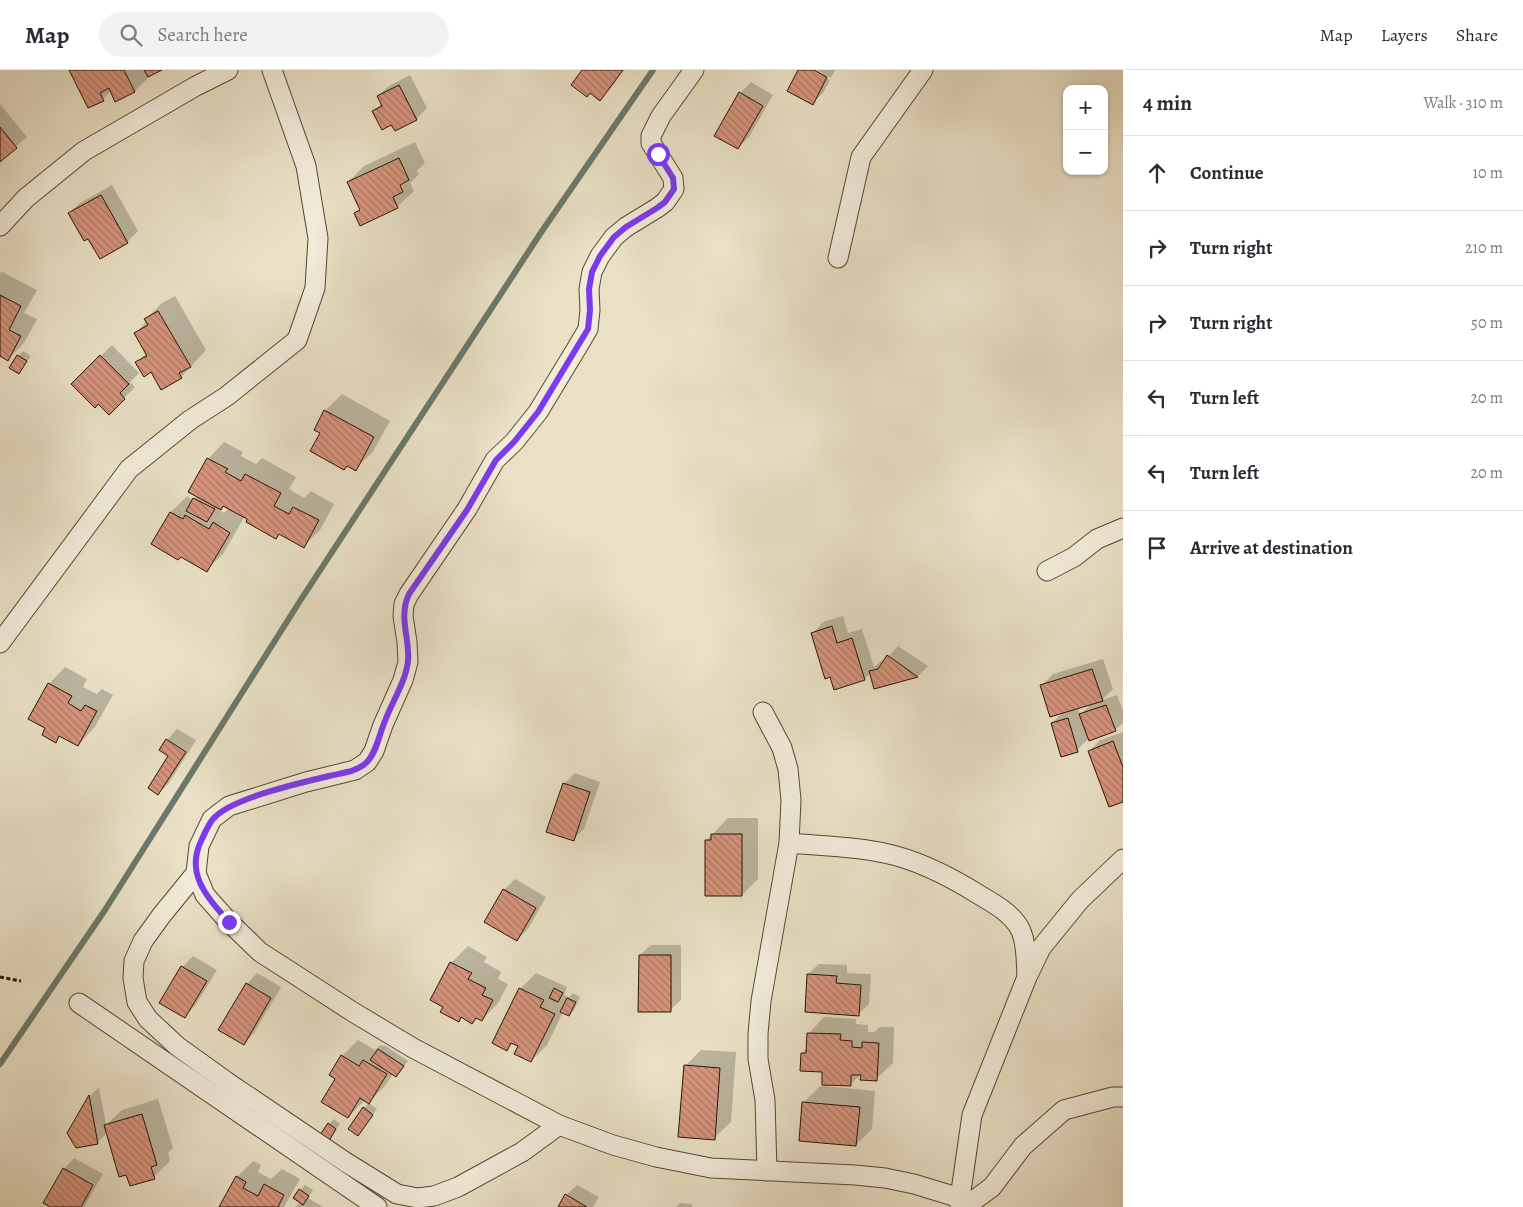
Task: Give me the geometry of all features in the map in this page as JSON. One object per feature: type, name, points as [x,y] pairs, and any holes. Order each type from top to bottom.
[{"type":"street","points":[[0,226],[26,198],[84,152],[196,86],[228,70]]},
{"type":"street","points":[[0,643],[129,469],[190,420],[227,396],[297,340],[315,288],[318,238],[306,166],[272,70]]},
{"type":"street","points":[[694,70],[662,116],[651,136],[651,143],[673,178],[674,189],[665,202],[614,237],[600,256],[592,272],[589,289],[590,310],[588,329],[538,412],[514,442],[496,460],[467,510],[404,604],[403,616],[408,662],[374,751],[367,762],[355,770],[306,782],[229,806],[212,820],[199,846],[196,873],[206,895],[229,922],[260,952],[302,981],[413,1048],[559,1125],[613,1145],[656,1157],[711,1168],[885,1178],[914,1184],[962,1204]]},
{"type":"street","points":[[838,258],[861,156],[923,70]]},
{"type":"street","points":[[1047,571],[1074,557],[1097,540],[1123,528]]},
{"type":"street","points":[[763,712],[782,748],[788,769],[791,800],[790,843],[760,1001],[758,1059],[764,1100],[767,1171]]},
{"type":"street","points":[[790,843],[884,853],[921,864],[958,882],[994,904],[1015,921],[1025,945],[1027,977]]},
{"type":"street","points":[[962,1204],[972,1115],[1027,977],[1042,948],[1080,900],[1123,859]]},
{"type":"street","points":[[196,873],[143,941],[134,961],[133,978],[137,1002],[148,1019],[177,1046],[227,1082],[397,1194],[418,1198],[434,1196],[458,1187],[522,1152],[559,1125]]},
{"type":"street","points":[[79,1003],[377,1207]]},
{"type":"street","points":[[962,1204],[992,1186],[1023,1146],[1064,1110],[1114,1097],[1123,1097]]},
{"type":"path","points":[[0,977],[21,981]]},
{"type":"building","points":[[69,70],[124,70],[135,92],[115,102],[109,88],[100,93],[104,101],[88,108]]},
{"type":"building","points":[[144,70],[162,70],[148,77]]},
{"type":"building","points":[[582,70],[623,70],[600,101],[590,93],[587,97],[571,85]]},
{"type":"building","points":[[798,70],[814,70],[827,77],[813,105],[787,91]]},
{"type":"building","points":[[399,85],[417,120],[395,131],[391,125],[382,130],[372,111],[382,106],[377,96]]},
{"type":"building","points":[[739,92],[763,106],[738,149],[714,136]]},
{"type":"building","points":[[0,127],[17,148],[0,162]]},
{"type":"building","points":[[399,158],[409,180],[400,185],[403,192],[393,197],[398,208],[360,226],[354,213],[360,210],[347,182]]},
{"type":"building","points":[[101,195],[128,243],[100,259],[88,239],[84,241],[68,213]]},
{"type":"building","points":[[0,295],[21,306],[9,330],[21,336],[8,361],[0,356]]},
{"type":"building","points":[[158,311],[191,367],[179,373],[182,378],[161,390],[151,372],[144,377],[135,362],[147,356],[134,333],[148,325],[144,319]]},
{"type":"building","points":[[17,355],[27,361],[19,374],[9,368]]},
{"type":"building","points":[[100,355],[129,384],[120,393],[125,399],[109,415],[98,404],[95,408],[71,384]]},
{"type":"building","points":[[324,410],[374,437],[356,471],[347,466],[344,470],[310,451],[320,433],[314,430]]},
{"type":"building","points":[[207,458],[228,469],[225,472],[241,481],[245,474],[281,493],[274,506],[289,514],[293,507],[319,520],[304,548],[279,534],[276,539],[246,522],[247,519],[223,506],[221,510],[188,492]]},
{"type":"building","points":[[193,498],[215,509],[207,522],[186,511]]},
{"type":"building","points":[[170,512],[183,519],[185,515],[209,529],[213,522],[230,533],[207,572],[181,557],[178,560],[151,544]]},
{"type":"building","points":[[832,626],[837,643],[852,638],[865,680],[834,690],[830,677],[825,679],[811,633]]},
{"type":"building","points":[[887,655],[918,677],[874,689],[869,671],[878,669]]},
{"type":"building","points":[[1092,669],[1103,701],[1050,717],[1040,685]]},
{"type":"building","points":[[48,683],[72,696],[68,703],[81,711],[85,705],[97,711],[78,746],[59,736],[56,743],[42,735],[45,728],[28,719]]},
{"type":"building","points":[[1106,705],[1116,731],[1089,741],[1079,714]]},
{"type":"building","points":[[1068,718],[1078,752],[1061,757],[1051,723]]},
{"type":"building","points":[[166,739],[186,752],[158,795],[148,788],[168,756],[159,750]]},
{"type":"building","points":[[1113,741],[1123,767],[1123,802],[1109,807],[1088,751]]},
{"type":"building","points":[[563,783],[590,792],[574,841],[546,832]]},
{"type":"building","points":[[711,834],[742,834],[742,896],[705,896],[705,840],[711,840]]},
{"type":"building","points":[[503,889],[536,908],[517,941],[484,922]]},
{"type":"building","points":[[639,955],[671,955],[671,1012],[638,1012]]},
{"type":"building","points":[[450,962],[472,973],[468,979],[486,988],[482,995],[493,1000],[482,1021],[476,1018],[472,1024],[461,1017],[459,1022],[440,1012],[443,1007],[430,1000]]},
{"type":"building","points":[[181,966],[207,981],[185,1018],[159,1003]]},
{"type":"building","points":[[807,974],[837,976],[836,983],[861,985],[859,1016],[805,1012]]},
{"type":"building","points":[[246,983],[271,998],[244,1045],[218,1030]]},
{"type":"building","points":[[519,988],[544,1000],[540,1007],[555,1014],[531,1062],[514,1054],[518,1046],[511,1043],[507,1051],[492,1043]]},
{"type":"building","points":[[554,988],[563,993],[558,1002],[549,998]]},
{"type":"building","points":[[567,998],[576,1002],[569,1016],[560,1012]]},
{"type":"building","points":[[807,1033],[841,1034],[840,1040],[852,1041],[852,1047],[862,1048],[862,1042],[879,1043],[877,1081],[860,1080],[861,1075],[851,1075],[851,1086],[822,1085],[822,1072],[800,1071],[801,1053],[806,1053]]},
{"type":"building","points":[[378,1049],[404,1066],[396,1077],[370,1060]]},
{"type":"building","points":[[341,1055],[359,1066],[363,1060],[387,1074],[369,1104],[360,1098],[348,1118],[321,1102],[335,1079],[329,1075]]},
{"type":"building","points":[[684,1065],[720,1068],[715,1140],[678,1137]]},
{"type":"building","points":[[89,1095],[98,1144],[76,1148],[67,1133]]},
{"type":"building","points":[[802,1102],[860,1107],[856,1146],[799,1141]]},
{"type":"building","points":[[363,1107],[373,1115],[358,1136],[348,1129]]},
{"type":"building","points":[[142,1114],[157,1165],[151,1167],[155,1179],[130,1186],[126,1175],[119,1177],[104,1125]]},
{"type":"building","points":[[328,1123],[336,1129],[329,1141],[320,1135]]},
{"type":"building","points":[[63,1168],[93,1185],[81,1207],[50,1207],[43,1203]]},
{"type":"building","points":[[236,1176],[246,1182],[243,1188],[258,1196],[264,1184],[284,1195],[278,1207],[219,1207]]},
{"type":"building","points":[[299,1189],[309,1196],[303,1205],[293,1198]]},
{"type":"building","points":[[565,1194],[587,1207],[558,1207]]},
{"type":"waterway","points":[[0,1064],[105,910],[300,601],[542,231],[653,70]]},
{"type":"route","points":[[229,922],[206,895],[196,873],[199,846],[212,820],[229,806],[306,782],[355,770],[367,762],[374,751],[408,662],[403,616],[404,604],[467,510],[496,460],[514,442],[538,412],[588,329],[590,310],[589,289],[592,272],[600,256],[614,237],[665,202],[674,189],[673,178],[658,154]]}]
